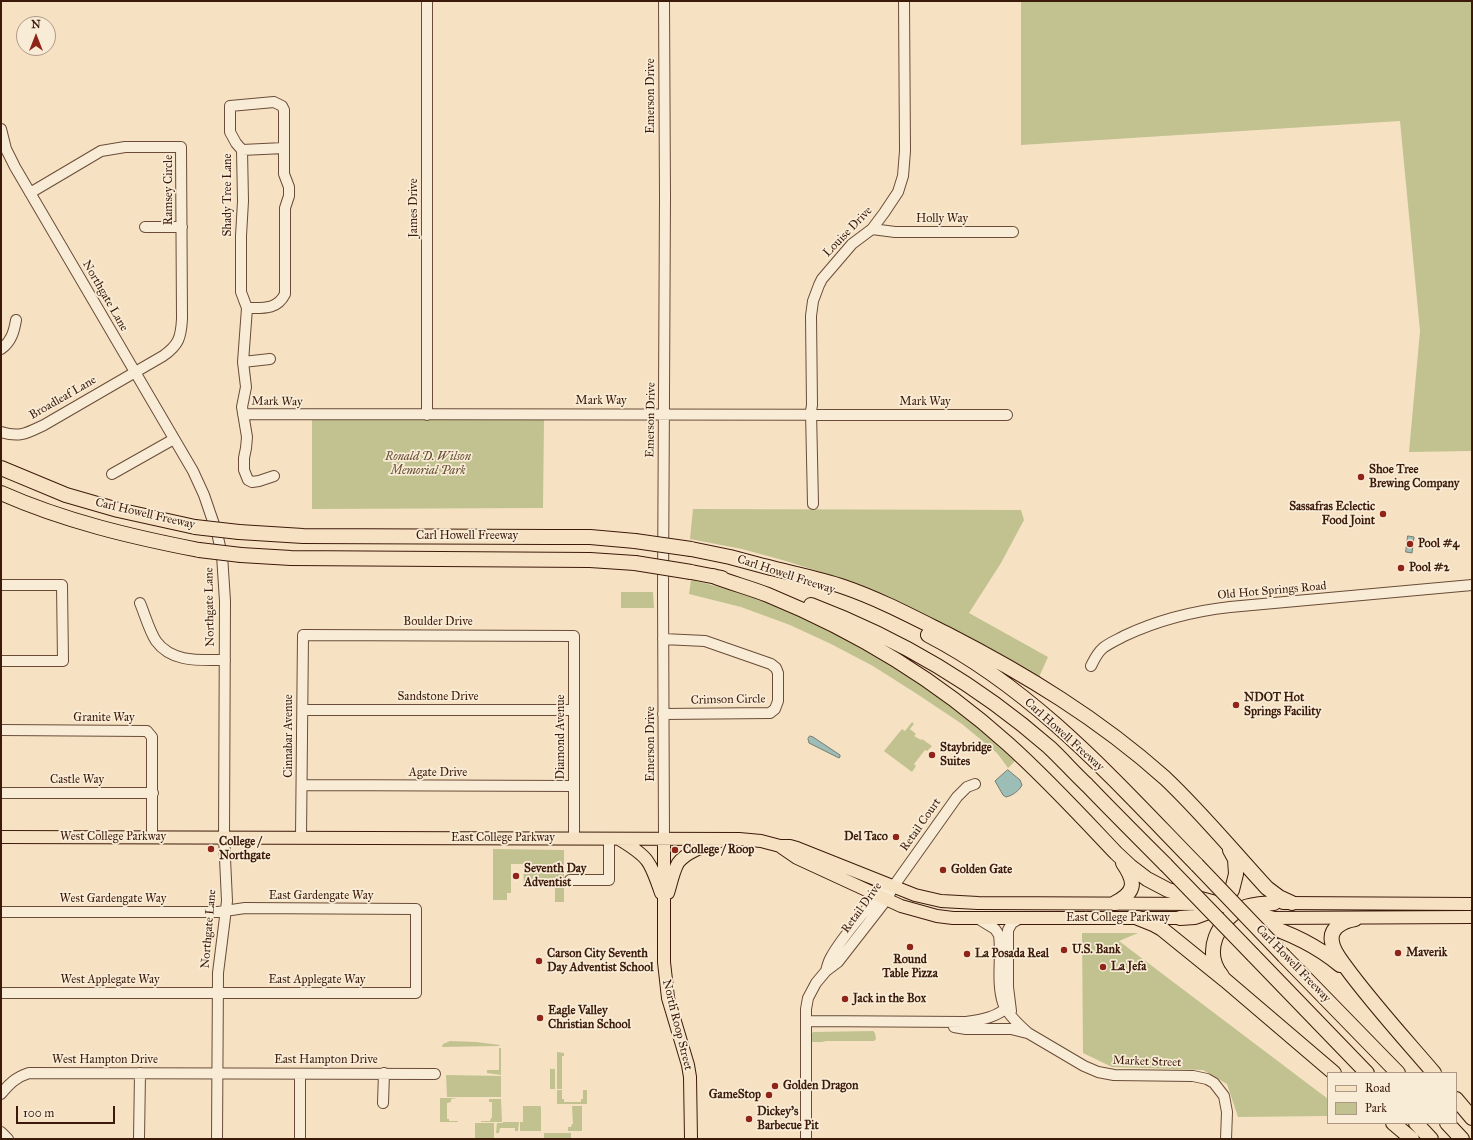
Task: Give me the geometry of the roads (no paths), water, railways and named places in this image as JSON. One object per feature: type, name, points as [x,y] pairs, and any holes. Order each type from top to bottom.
[{"type":"highway","name":"Carl Howell Freeway","points":[[1,468],[66,495],[118,510],[195,527],[239,532],[303,536],[590,537],[635,541],[691,549],[764,566],[809,580],[850,596],[939,640],[985,669],[1033,704],[1083,748],[1397,1072]]},
{"type":"highway","name":"Carl Howell Freeway","points":[[1,493],[64,517],[105,529],[147,540],[199,550],[241,555],[291,558],[590,560],[635,563],[713,576],[767,590],[846,618],[921,656],[973,688],[1015,719],[1050,748],[1166,865],[1366,1072]]},
{"type":"highway","points":[[764,566],[844,587],[872,598],[908,614],[973,647],[1048,690],[1109,732],[1152,767],[1190,804],[1270,891],[1292,903]]},
{"type":"highway","points":[[713,576],[767,595],[834,625],[888,654],[970,711],[1008,743],[1116,853],[1147,879],[1165,889],[1277,929],[1306,941],[1332,959],[1355,979]]},
{"type":"highway","points":[[1180,918],[1195,917],[1227,898],[1232,890],[1236,874],[1235,859],[1228,846]]},
{"type":"highway","points":[[1115,903],[1127,895],[1132,889],[1133,883],[1131,874],[1116,853]]},
{"type":"highway","points":[[1179,903],[1214,907]]},
{"type":"highway","points":[[1225,980],[1218,971],[1212,952],[1216,934],[1222,925],[1235,915],[1254,905],[1274,903]]},
{"type":"highway","points":[[1235,915],[1274,918]]},
{"type":"highway","points":[[1138,918],[1162,929],[1225,980],[1333,1072]]},
{"type":"highway","points":[[1355,918],[1338,926],[1333,933],[1331,941],[1336,953],[1355,979],[1433,1072]]},
{"type":"highway","points":[[1457,1100],[1472,1118]]},
{"type":"highway","points":[[1395,1124],[1412,1139]]},
{"type":"highway","points":[[1417,1124],[1431,1139]]},
{"type":"highway","points":[[1448,1124],[1462,1139]]},
{"type":"main road","name":"West College Parkway","points":[[1,837],[224,837]]},
{"type":"main road","name":"East College Parkway","points":[[224,837],[751,840],[797,848],[915,895],[948,902],[1179,903]]},
{"type":"main road","points":[[614,839],[636,849],[645,857],[652,868],[664,904]]},
{"type":"main road","name":"North Roop Street","points":[[664,839],[664,962],[666,983],[675,1023],[688,1065],[690,1078],[690,1139]]},
{"type":"main road","points":[[664,904],[678,864],[683,858],[695,851],[724,839]]},
{"type":"main road","name":"East College Parkway","points":[[780,846],[797,858],[904,907],[933,915],[953,918],[1180,918],[1235,915]]},
{"type":"main road","points":[[1214,907],[1274,903],[1472,904]]},
{"type":"main road","points":[[1274,918],[1472,917]]},
{"type":"main road","points":[[685,1139],[690,1124]]},
{"type":"street","name":"James Drive","points":[[427,1],[427,415]]},
{"type":"street","name":"Emerson Drive","points":[[664,1],[664,839]]},
{"type":"street","name":"Louise Drive","points":[[813,504],[811,316],[813,301],[819,285],[832,267],[852,244],[872,229],[884,213],[898,192],[903,176],[905,150],[904,1]]},
{"type":"street","name":"Shady Tree Lane","points":[[248,308],[276,306],[282,301],[285,294],[285,208],[289,196],[289,187],[284,174],[284,110],[282,106],[274,102],[230,106],[230,132],[242,150],[241,292],[248,308],[243,362],[246,387],[242,407],[247,437],[244,458],[245,473],[248,480],[252,482],[274,476]]},
{"type":"street","name":"Northgate Lane","points":[[1,129],[3,144],[15,167],[193,471],[204,495],[218,533],[222,555],[224,585],[224,837],[227,901],[218,973],[217,1139]]},
{"type":"street","name":"Ramsey Circle","points":[[30,193],[101,151],[125,147],[182,147],[181,335],[176,346],[170,351],[135,372]]},
{"type":"street","points":[[242,150],[284,148]]},
{"type":"street","points":[[145,227],[182,227]]},
{"type":"street","name":"Holly Way","points":[[872,229],[895,232],[1013,232]]},
{"type":"street","points":[[1,349],[12,338],[16,320]]},
{"type":"street","points":[[243,362],[270,359]]},
{"type":"street","name":"Broadleaf Lane","points":[[1,432],[11,435],[26,434],[135,372]]},
{"type":"street","name":"Mark Way","points":[[243,414],[663,414],[811,416],[1007,415]]},
{"type":"street","points":[[112,474],[174,439]]},
{"type":"street","points":[[1,585],[62,585],[63,661],[1,661]]},
{"type":"street","name":"Old Hot Springs Road","points":[[1091,666],[1101,650],[1118,639],[1155,624],[1198,612],[1230,607],[1472,585]]},
{"type":"street","points":[[140,603],[155,640],[162,648],[170,653],[189,660],[225,660]]},
{"type":"street","name":"Boulder Drive","points":[[303,635],[574,636]]},
{"type":"street","name":"Cinnabar Avenue","points":[[301,837],[303,635]]},
{"type":"street","name":"Diamond Avenue","points":[[574,636],[574,838]]},
{"type":"street","name":"Crimson Circle","points":[[663,639],[709,642],[771,664],[776,668],[778,675],[778,704],[770,713],[664,714]]},
{"type":"street","name":"Sandstone Drive","points":[[302,710],[574,710]]},
{"type":"street","name":"Granite Way","points":[[1,730],[147,731],[152,737],[152,837]]},
{"type":"street","name":"Retail Court","points":[[893,887],[957,797],[966,787],[975,784]]},
{"type":"street","name":"Agate Drive","points":[[302,785],[574,786]]},
{"type":"street","name":"Castle Way","points":[[1,793],[153,793]]},
{"type":"street","points":[[570,880],[609,880],[614,839]]},
{"type":"street","name":"Retail Drive","points":[[806,1139],[806,1021],[808,998],[811,991],[826,971],[838,962],[883,897],[893,887]]},
{"type":"street","name":"East Gardengate Way","points":[[226,910],[245,908],[416,909],[416,993]]},
{"type":"street","name":"West Gardengate Way","points":[[1,912],[218,912],[226,910]]},
{"type":"street","name":"Market Street","points":[[977,918],[995,929],[999,935],[1001,996],[1009,1010],[1028,1033],[1084,1066],[1098,1072],[1114,1075],[1193,1076],[1207,1079],[1214,1083],[1224,1096],[1227,1112],[1226,1139]]},
{"type":"street","points":[[806,1021],[966,1022],[978,1021],[1009,1010],[1008,930],[1012,923],[1021,918]]},
{"type":"street","name":"West Applegate Way","points":[[1,993],[218,994]]},
{"type":"street","name":"East Applegate Way","points":[[218,994],[416,993]]},
{"type":"street","points":[[937,1022],[950,1027],[966,1029],[1011,1029],[1028,1033]]},
{"type":"street","name":"West Hampton Drive","points":[[1,1094],[10,1082],[19,1076],[28,1073],[218,1074]]},
{"type":"street","points":[[139,1139],[140,1073]]},
{"type":"street","points":[[383,1104],[384,1073]]},
{"type":"street","name":"East Hampton Drive","points":[[218,1074],[435,1074]]},
{"type":"street","points":[[300,1074],[300,1139]]},
{"type":"street","points":[[1,1132],[8,1139]]},
{"type":"water","name":"Pool #4","points":[[1408,536],[1414,537],[1412,553],[1406,552]]},
{"type":"water","points":[[810,736],[840,755],[840,757],[839,758],[809,743],[808,739]]},
{"type":"water","points":[[1008,770],[1020,780],[1022,785],[1016,792],[1006,797],[1003,795],[995,781]]},
{"type":"place","name":"Shoe Tree Brewing Company","points":[[1361,477]]},
{"type":"place","name":"Sassafras Eclectic Food Joint","points":[[1383,514]]},
{"type":"place","name":"Pool #4","points":[[1410,544]]},
{"type":"place","name":"Pool #2","points":[[1401,568]]},
{"type":"place","name":"NDOT Hot Springs Facility","points":[[1236,705]]},
{"type":"place","name":"Staybridge Suites","points":[[932,755]]},
{"type":"place","name":"Del Taco","points":[[896,837]]},
{"type":"place","name":"College / Northgate","points":[[211,849]]},
{"type":"place","name":"College / Roop","points":[[675,850]]},
{"type":"place","name":"Golden Gate","points":[[943,870]]},
{"type":"place","name":"Seventh Day Adventist","points":[[516,876]]},
{"type":"place","name":"Round Table Pizza","points":[[910,947]]},
{"type":"place","name":"U.S. Bank","points":[[1064,950]]},
{"type":"place","name":"Maverik","points":[[1398,953]]},
{"type":"place","name":"La Posada Real","points":[[967,954]]},
{"type":"place","name":"Carson City Seventh Day Adventist School","points":[[539,961]]},
{"type":"place","name":"La Jefa","points":[[1103,967]]},
{"type":"place","name":"Jack in the Box","points":[[845,999]]},
{"type":"place","name":"Eagle Valley Christian School","points":[[540,1018]]},
{"type":"place","name":"Golden Dragon","points":[[775,1086]]},
{"type":"place","name":"GameStop","points":[[769,1095]]},
{"type":"place","name":"Dickey's Barbecue Pit","points":[[749,1119]]},
{"type":"park label","name":"Ronald D. Wilson Memorial Park","points":[[428,464]]}]
